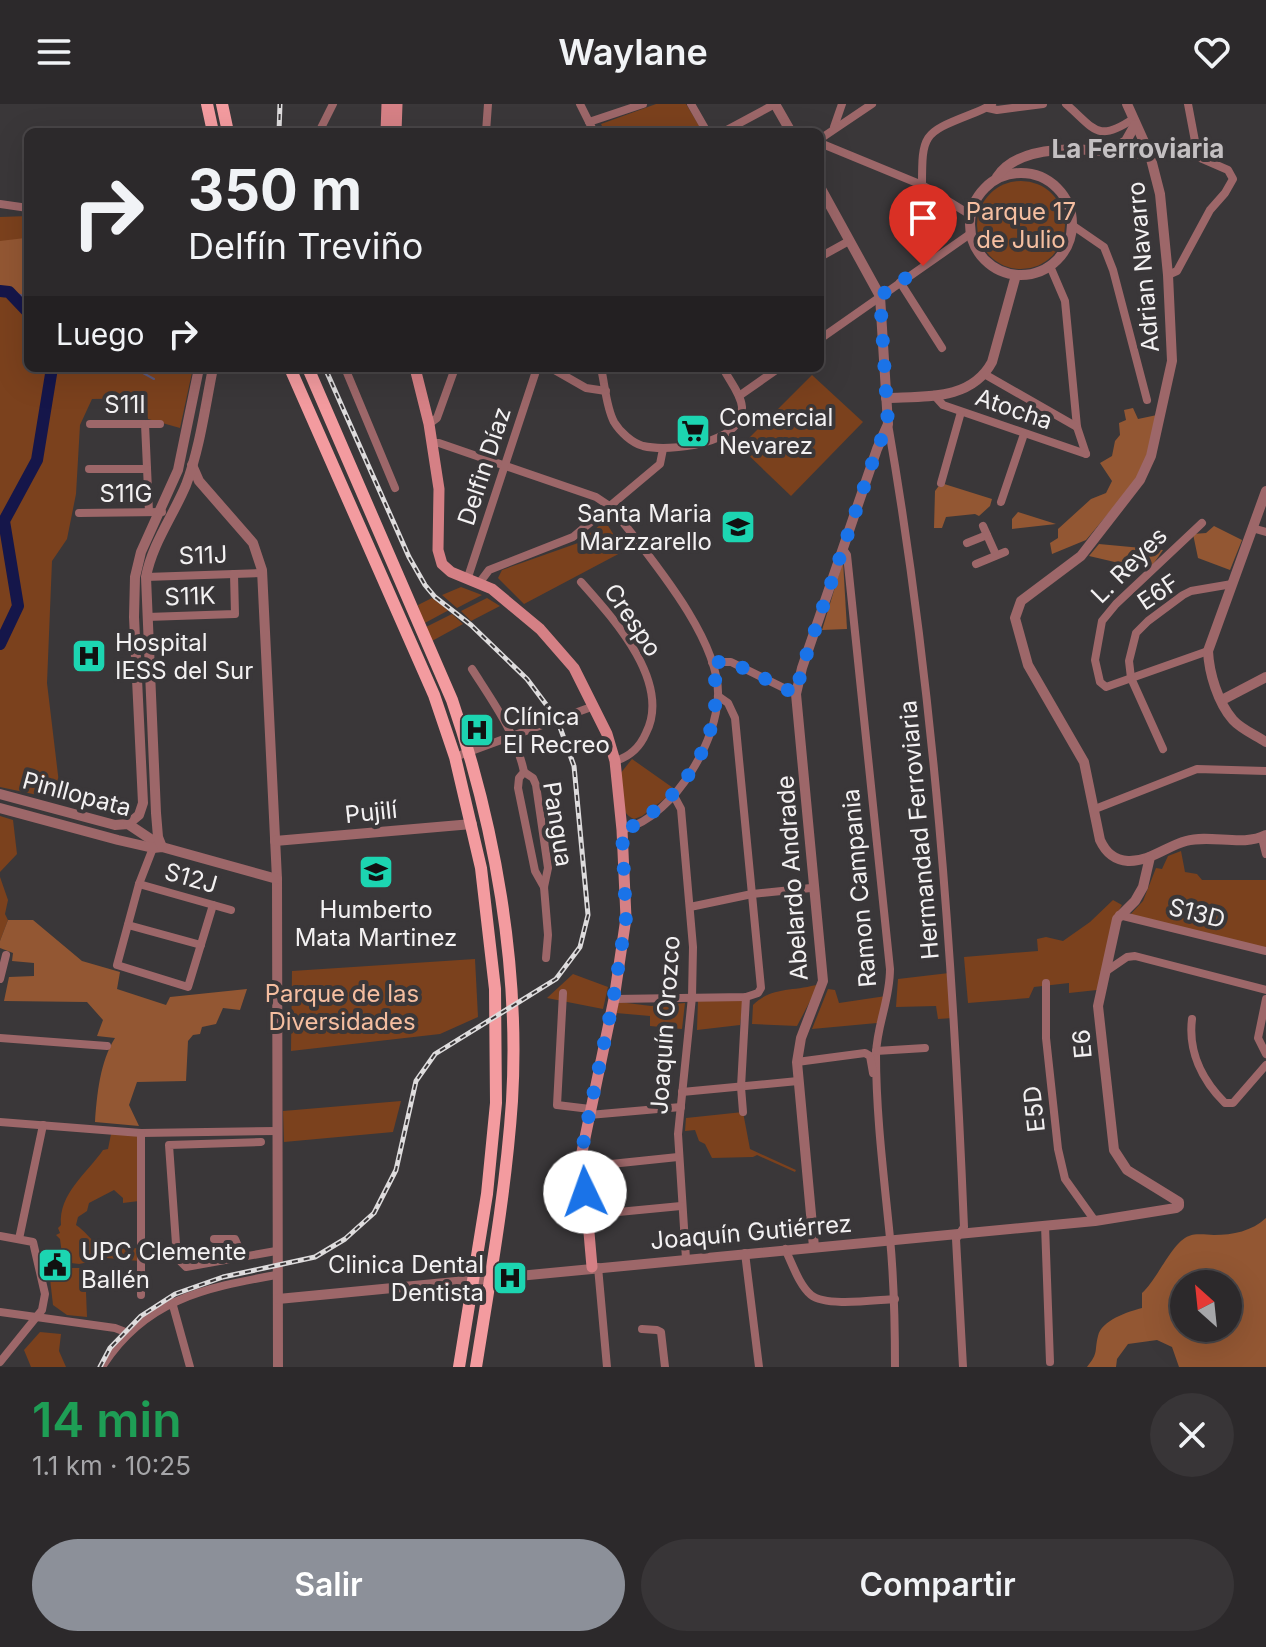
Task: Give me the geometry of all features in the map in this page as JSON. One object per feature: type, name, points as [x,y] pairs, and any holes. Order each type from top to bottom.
[{"type":"main road","points":[[207,104],[212,128]]},
{"type":"main road","points":[[222,104],[227,128]]},
{"type":"main road","points":[[386,128],[387,104]]},
{"type":"main road","points":[[396,128],[397,104]]},
{"type":"main road","points":[[292,372],[420,660],[455,757],[487,902],[496,1011],[496,1103],[493,1149],[459,1367]]},
{"type":"main road","points":[[310,372],[430,646],[470,752],[503,916],[512,1034],[512,1100],[505,1176],[476,1367]]},
{"type":"main road","points":[[416,372],[429,424],[439,489],[439,557],[446,569],[480,582],[502,596],[540,629],[574,668],[594,706],[615,761],[626,918],[582,1167],[595,1267]]},
{"type":"street","points":[[321,128],[333,104]]},
{"type":"street","points":[[486,128],[488,104]]},
{"type":"street","points":[[580,104],[592,128]]},
{"type":"street","points":[[589,122],[643,104]]},
{"type":"street","points":[[691,104],[705,128]]},
{"type":"street","points":[[730,128],[775,104],[789,128]]},
{"type":"street","points":[[834,128],[842,104]]},
{"type":"street","points":[[824,137],[872,104]]},
{"type":"street","points":[[922,185],[923,149],[929,135],[940,127],[990,106],[997,110],[1043,104]]},
{"type":"street","points":[[1066,104],[1102,133],[1134,122]]},
{"type":"street","name":"Adrian Navarro","points":[[1127,104],[1150,155],[1160,194],[1172,361],[1151,456],[1140,480],[1079,553],[1021,601],[1015,618],[1028,665],[1084,762],[1100,840],[1114,858],[1131,861],[1150,857],[1187,841],[1264,836]]},
{"type":"street","points":[[1168,275],[1177,271],[1210,210],[1233,179],[1228,170],[1198,157],[1188,104]]},
{"type":"street","points":[[1109,151],[1126,141],[1134,122]]},
{"type":"street","points":[[824,143],[922,185],[969,214]]},
{"type":"street","points":[[996,178],[1026,174],[1038,176],[1063,195],[1070,209],[1072,225],[1064,252],[1050,266],[1029,275],[995,269],[978,254],[970,234],[969,214],[979,194],[1007,165],[1039,151],[1109,151],[1150,155]]},
{"type":"street","points":[[1026,174],[1022,165],[1028,154]]},
{"type":"street","name":"Hermandad Ferroviaria","points":[[824,194],[880,296],[888,424],[911,556],[947,910],[963,1197],[964,1227],[960,1233]]},
{"type":"street","points":[[0,204],[24,207]]},
{"type":"street","points":[[1072,225],[1104,247],[1113,270],[1147,400]]},
{"type":"street","points":[[824,336],[970,234]]},
{"type":"street","points":[[824,255],[849,241]]},
{"type":"street","points":[[1050,266],[1065,301],[1077,427]]},
{"type":"street","points":[[886,398],[934,395],[964,389],[986,375],[1016,275]]},
{"type":"street","points":[[900,282],[942,348]]},
{"type":"street","points":[[128,824],[139,815],[143,803],[135,577],[154,512],[178,470],[198,372]]},
{"type":"street","points":[[212,372],[192,465],[152,555],[146,577],[158,848],[139,884],[117,965],[188,987],[213,905]]},
{"type":"street","points":[[347,372],[395,488]]},
{"type":"street","points":[[429,424],[437,418],[454,372]]},
{"type":"street","name":"Delfin Díaz","points":[[468,577],[536,372]]},
{"type":"street","points":[[558,372],[586,388],[606,391]]},
{"type":"street","points":[[602,372],[614,422],[625,435],[640,445],[663,449],[713,441],[727,435],[742,410],[739,396],[725,372]]},
{"type":"street","points":[[739,396],[773,372]]},
{"type":"street","points":[[986,375],[1077,427]]},
{"type":"street","name":"Atocha","points":[[934,395],[943,405],[961,412],[1086,454],[1077,427]]},
{"type":"street","points":[[941,483],[961,412]]},
{"type":"street","name":"S11I","points":[[90,424],[160,424]]},
{"type":"street","points":[[145,424],[147,469],[154,512]]},
{"type":"street","name":"Hermandad Ferroviaria","points":[[796,694],[802,668],[888,424]]},
{"type":"street","points":[[1001,502],[1024,434]]},
{"type":"street","points":[[431,443],[439,443],[596,497],[611,507],[677,595],[712,662],[718,696],[703,751],[674,796],[638,824],[622,830]]},
{"type":"street","points":[[480,582],[489,570],[573,537],[660,464],[663,449]]},
{"type":"street","points":[[196,451],[208,490]]},
{"type":"street","points":[[192,465],[199,481],[253,543],[263,573],[277,879],[278,1367]]},
{"type":"street","points":[[89,469],[147,469]]},
{"type":"street","points":[[180,497],[194,490],[208,490]]},
{"type":"street","points":[[1266,491],[1208,651],[1210,669],[1235,722],[1266,742]]},
{"type":"street","name":"S11G","points":[[79,513],[154,512],[171,516]]},
{"type":"street","name":"L. Reyes","points":[[1131,678],[1106,687],[1100,682],[1095,660],[1102,621],[1202,523]]},
{"type":"street","points":[[1252,528],[1266,532]]},
{"type":"street","points":[[967,543],[985,530],[1000,554],[976,564]]},
{"type":"street","name":"Ramon Campania","points":[[843,549],[847,555],[890,969],[889,996],[878,1031],[876,1051],[895,1299],[895,1367]]},
{"type":"street","name":"S11J","points":[[146,577],[263,573]]},
{"type":"street","name":"S11K","points":[[147,617],[235,614],[234,574]]},
{"type":"street","name":"Crespo","points":[[581,582],[626,637],[651,689],[651,719],[644,738],[632,752],[615,761]]},
{"type":"street","name":"E6F","points":[[1163,749],[1131,678],[1130,646],[1136,633],[1148,621],[1191,591],[1232,584]]},
{"type":"street","points":[[1131,678],[1208,651]]},
{"type":"street","points":[[712,662],[731,662],[796,694]]},
{"type":"street","name":"Pangua","points":[[472,669],[513,736],[524,772],[533,778],[536,785],[548,868],[544,887],[546,958]]},
{"type":"street","points":[[1222,700],[1266,677]]},
{"type":"street","name":"Abelardo Andrade","points":[[796,694],[823,981],[801,1038],[797,1062],[814,1247]]},
{"type":"street","points":[[614,999],[746,997],[758,993],[761,988],[735,718],[728,703],[718,696]]},
{"type":"street","points":[[455,757],[594,706]]},
{"type":"street","points":[[1095,809],[1197,769],[1266,771]]},
{"type":"street","name":"Pangua","points":[[524,772],[519,778],[518,788],[535,871],[544,887]]},
{"type":"street","name":"Pinllopata","points":[[0,794],[115,825],[128,824],[158,848]]},
{"type":"street","name":"Joaquín Orozco","points":[[674,796],[681,809],[690,907],[692,997],[678,1157],[686,1259]]},
{"type":"street","name":"Pinllopata","points":[[0,808],[277,879]]},
{"type":"street","points":[[143,834],[152,825],[156,813]]},
{"type":"street","name":"Pujilí","points":[[275,841],[472,824]]},
{"type":"street","name":"Pinllopata","points":[[118,840],[129,840],[143,834]]},
{"type":"street","points":[[1264,836],[1266,854]]},
{"type":"street","name":"E6","points":[[1150,857],[1143,887],[1135,901],[1119,915],[1098,1006],[1114,1150],[1127,1170],[1177,1200],[1179,1206]]},
{"type":"street","name":"S12J","points":[[139,884],[231,910]]},
{"type":"street","points":[[690,907],[752,894],[811,888]]},
{"type":"street","name":"S13D","points":[[1119,915],[1266,951]]},
{"type":"street","points":[[128,925],[201,945]]},
{"type":"street","points":[[0,979],[6,955]]},
{"type":"street","points":[[1105,972],[1127,957],[1135,956],[1266,990]]},
{"type":"street","name":"E5D","points":[[1046,983],[1046,1038],[1058,1149],[1065,1179],[1095,1221]]},
{"type":"street","points":[[563,993],[557,1105],[590,1112],[681,1107]]},
{"type":"street","points":[[743,1112],[741,1087],[746,997]]},
{"type":"street","points":[[1266,999],[1258,1038],[1266,1054]]},
{"type":"street","points":[[1192,1019],[1198,1068],[1222,1101],[1233,1103],[1266,1065]]},
{"type":"street","points":[[0,1038],[107,1046]]},
{"type":"street","points":[[876,1051],[925,1048]]},
{"type":"street","points":[[797,1062],[865,1053],[870,1056],[877,1081]]},
{"type":"street","points":[[682,1092],[798,1081]]},
{"type":"street","points":[[0,1122],[141,1133],[276,1131]]},
{"type":"street","points":[[19,1239],[43,1125]]},
{"type":"street","points":[[141,1133],[141,1295]]},
{"type":"street","points":[[261,1142],[172,1144],[167,1148],[177,1258],[186,1267],[276,1251]]},
{"type":"street","points":[[582,1167],[678,1157]]},
{"type":"street","points":[[587,1215],[681,1206]]},
{"type":"street","name":"Joaquín Gutiérrez","points":[[278,1299],[1095,1221],[1179,1206]]},
{"type":"street","points":[[1045,1225],[1050,1362]]},
{"type":"street","points":[[960,1233],[956,1239],[963,1367]]},
{"type":"street","points":[[0,1236],[33,1242],[45,1294],[39,1317],[0,1362]]},
{"type":"street","points":[[214,1239],[235,1239],[243,1257]]},
{"type":"street","points":[[785,1249],[806,1290],[813,1297],[825,1302],[895,1299]]},
{"type":"street","points":[[745,1253],[759,1367]]},
{"type":"street","points":[[595,1267],[607,1367]]},
{"type":"street","points":[[102,1367],[128,1333],[172,1302],[203,1289],[276,1275]]},
{"type":"street","points":[[172,1302],[190,1367]]},
{"type":"street","points":[[0,1312],[115,1328],[128,1333]]},
{"type":"street","points":[[642,1329],[661,1332],[665,1367]]},
{"type":"green space","points":[[656,104],[686,104],[701,128],[603,128],[601,124]]},
{"type":"green space","name":"Parque 17 de Julio","points":[[1021,181],[1046,188],[1058,200],[1065,225],[1058,250],[1046,262],[1021,269],[996,262],[984,250],[977,225],[984,200],[996,188]]},
{"type":"green space","points":[[24,216],[24,372],[192,372],[180,428],[148,419],[146,398],[92,399],[80,425],[76,494],[67,539],[52,561],[47,683],[61,800],[0,787],[0,217]]},
{"type":"green space","points":[[812,375],[863,422],[791,496],[740,447]]},
{"type":"green space","points":[[605,521],[624,551],[524,604],[498,578],[502,570],[578,543]]},
{"type":"green space","points":[[461,587],[482,595],[457,608],[442,595]]},
{"type":"green space","points":[[432,598],[449,610],[423,624],[418,605]]},
{"type":"green space","points":[[487,598],[500,606],[471,621],[461,611]]},
{"type":"green space","points":[[452,614],[463,624],[432,641],[426,627]]},
{"type":"green space","points":[[632,759],[676,790],[634,819],[622,806],[620,793],[620,774]]},
{"type":"green space","points":[[0,816],[13,820],[17,854],[0,872]]},
{"type":"green space","points":[[1181,851],[1185,872],[1197,874],[1202,880],[1266,880],[1266,948],[1129,916],[1143,901],[1156,868],[1162,869],[1168,856]]},
{"type":"green space","points":[[0,877],[8,900],[5,914],[8,920],[0,941]]},
{"type":"green space","points":[[1113,900],[1122,905],[1114,919],[1097,990],[1069,993],[1069,983],[1034,987],[1029,998],[968,1003],[964,957],[1038,951],[1037,939],[1046,937],[1063,941],[1090,922]]},
{"type":"green space","name":"Parque de las Diversidades","points":[[475,959],[478,1017],[440,1034],[291,1051],[292,971]]},
{"type":"green space","points":[[949,973],[953,1018],[938,1019],[936,1006],[896,1007],[898,979]]},
{"type":"green space","points":[[573,974],[608,987],[603,1009],[547,998]]},
{"type":"green space","points":[[819,984],[797,1026],[752,1024],[753,1005],[760,999],[776,992]]},
{"type":"green space","points":[[828,989],[835,990],[839,1003],[886,996],[877,1023],[812,1029]]},
{"type":"green space","points":[[740,999],[743,1002],[740,1025],[697,1030],[698,1001]]},
{"type":"green space","points":[[619,1002],[651,1006],[685,1003],[682,1029],[650,1026],[650,1016],[616,1013]]},
{"type":"green space","points":[[401,1101],[393,1132],[284,1142],[283,1111]]},
{"type":"green space","points":[[743,1112],[750,1149],[795,1172],[757,1155],[712,1158],[695,1130],[685,1131],[686,1118]]},
{"type":"green space","points":[[111,1134],[141,1135],[139,1201],[123,1203],[123,1198],[114,1190],[89,1203],[76,1225],[101,1246],[111,1249],[139,1248],[139,1261],[107,1258],[79,1264],[63,1262],[60,1239],[56,1235],[60,1233],[58,1228],[64,1203],[82,1175],[103,1150],[108,1149]]},
{"type":"green space","points":[[85,1268],[87,1317],[67,1315],[53,1305],[49,1270]]},
{"type":"green space","points":[[40,1332],[61,1334],[59,1351],[66,1367],[31,1367],[24,1350]]},
{"type":"shaded area","points":[[24,238],[24,306],[0,295],[0,241]]},
{"type":"shaded area","points":[[1133,408],[1138,419],[1157,415],[1148,456],[1138,478],[1086,540],[1052,554],[1050,543],[1058,538],[1058,529],[1091,499],[1106,493],[1112,481],[1100,463],[1112,456],[1115,441],[1120,435],[1119,423],[1126,420],[1124,410]]},
{"type":"shaded area","points":[[941,483],[992,499],[990,506],[979,516],[946,517],[942,528],[934,528],[935,491]]},
{"type":"shaded area","points":[[1018,512],[1056,524],[1012,529],[1012,519]]},
{"type":"shaded area","points":[[1214,526],[1242,540],[1230,570],[1198,558],[1193,534],[1206,533]]},
{"type":"shaded area","points":[[1099,544],[1163,550],[1149,570],[1089,556]]},
{"type":"shaded area","points":[[843,561],[847,629],[822,630]]},
{"type":"shaded area","points":[[8,920],[33,920],[82,961],[120,972],[117,989],[166,1005],[170,997],[247,989],[240,1010],[223,1008],[216,1024],[202,1027],[200,1034],[193,1035],[188,1041],[186,1081],[137,1082],[129,1105],[139,1126],[95,1122],[103,1068],[115,1038],[97,1036],[103,1020],[87,1002],[4,1001],[9,977],[34,976],[34,963],[12,961],[13,953],[0,948]]},
{"type":"shaded area","points":[[1266,1218],[1266,1367],[1179,1367],[1172,1347],[1157,1340],[1128,1344],[1117,1359],[1116,1367],[1087,1367],[1095,1355],[1100,1330],[1116,1318],[1142,1308],[1142,1293],[1183,1240],[1189,1236],[1221,1235],[1248,1229]]},
{"type":"waterway","points":[[0,291],[9,292],[24,308]]},
{"type":"waterway","points":[[9,292],[24,296]]},
{"type":"waterway","points":[[0,644],[18,606],[4,521],[37,460],[51,372]]},
{"type":"waterway","points":[[141,372],[154,379]]},
{"type":"railway","points":[[279,128],[280,104]]},
{"type":"railway","points":[[100,1367],[110,1348],[141,1316],[175,1294],[223,1277],[315,1257],[345,1239],[374,1213],[396,1170],[416,1081],[435,1054],[556,979],[580,947],[588,915],[574,766],[557,719],[527,679],[425,585],[409,557],[327,372]]},
{"type":"place","name":"Comercial Nevarez","points":[[693,431]]},
{"type":"place","name":"Santa Maria Marzzarello","points":[[738,527]]},
{"type":"place","name":"Hospital IESS del Sur","points":[[89,656]]},
{"type":"place","name":"Clínica El Recreo","points":[[477,730]]},
{"type":"place","name":"Humberto Mata Martinez","points":[[376,872]]},
{"type":"place","name":"UPC Clemente Ballén","points":[[55,1265]]},
{"type":"place","name":"Clinica Dental Dentista","points":[[510,1278]]},
{"type":"district","name":"La Ferroviaria","points":[[1138,148]]},
{"type":"route","points":[[585,1192],[584,1138],[613,1001],[626,918],[622,830],[638,824],[674,796],[694,768],[710,732],[718,696],[712,662],[731,662],[796,694],[802,668],[888,424],[880,296],[923,266]]}]
